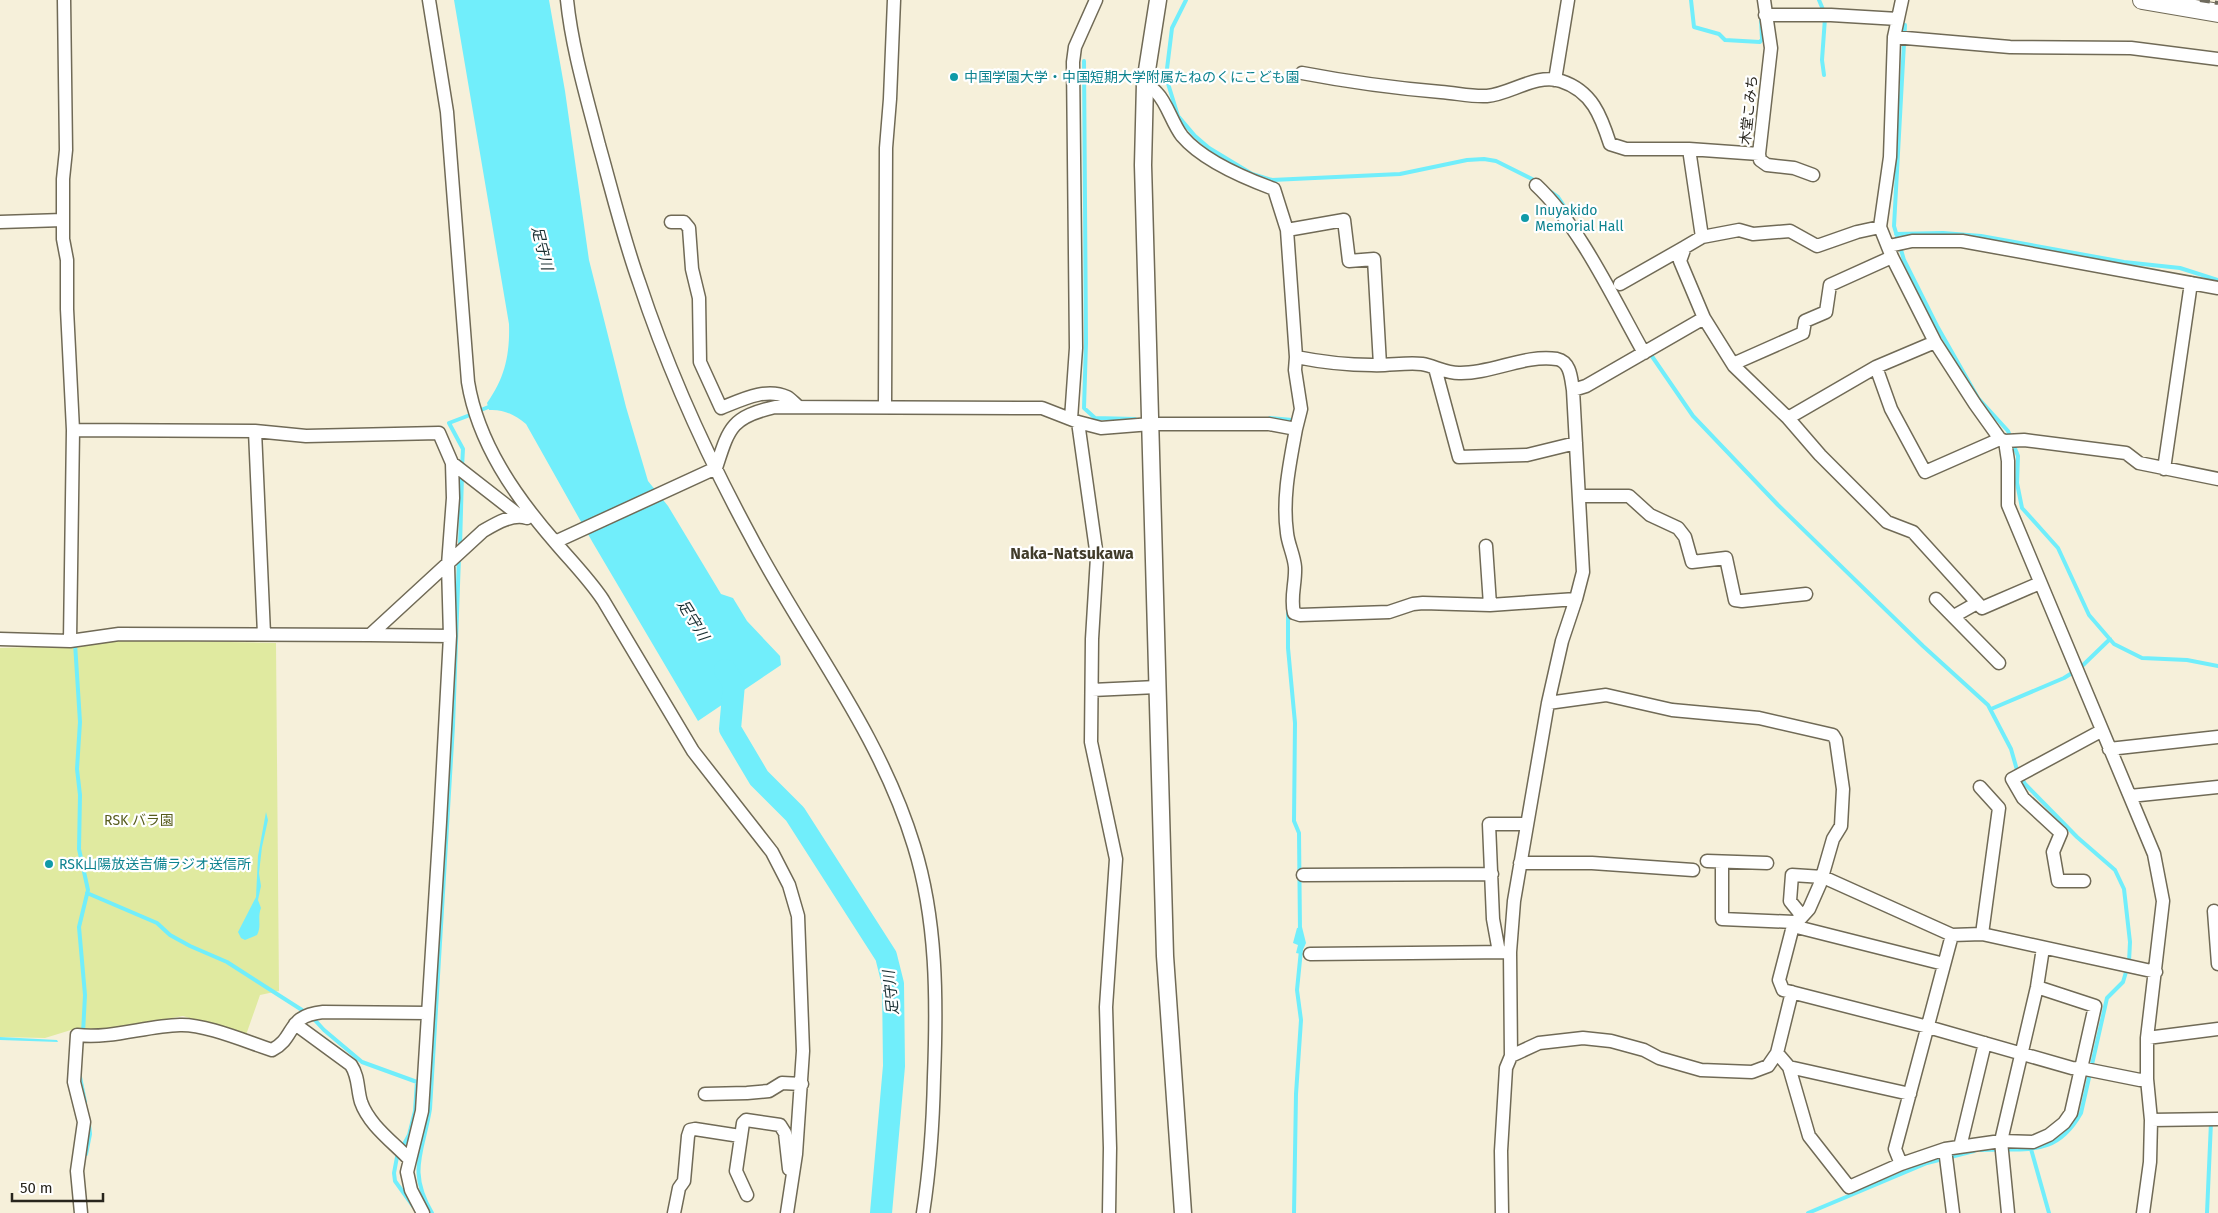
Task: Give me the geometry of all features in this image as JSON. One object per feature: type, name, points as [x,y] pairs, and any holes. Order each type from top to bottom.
[{"type":"main road","points":[[2142,0],[2218,13]]},
{"type":"street","points":[[64,0],[66,150],[63,179],[63,239],[67,260],[67,309],[75,430],[74,641]]},
{"type":"street","points":[[429,0],[447,112],[471,399],[489,449],[538,522],[558,540],[604,600],[693,751],[772,852],[788,885],[798,916],[801,957],[802,1084],[792,1192],[787,1213]]},
{"type":"street","points":[[567,0],[570,24],[584,86],[622,231],[639,285],[676,380],[714,469],[752,539],[870,738],[900,806],[915,848],[929,915],[935,1000],[932,1130],[923,1213]]},
{"type":"street","points":[[885,408],[886,148],[894,0]]},
{"type":"street","points":[[1096,0],[1075,47],[1073,62],[1075,421],[1097,557],[1092,639],[1091,742],[1116,858],[1106,1007],[1110,1148],[1109,1213]]},
{"type":"street","points":[[1158,0],[1145,83],[1143,165],[1165,956],[1183,1213]]},
{"type":"street","points":[[1302,73],[1380,87],[1488,96],[1531,82],[1555,80],[1568,0]]},
{"type":"street","name":"木堂こみち","points":[[1555,80],[1569,85],[1590,99],[1600,112],[1610,144],[1626,149],[1760,154],[1770,48],[1764,0]]},
{"type":"street","points":[[1902,0],[1898,19],[1900,38],[1890,158],[1880,227],[1890,252],[1935,342],[1975,404],[2002,440],[2008,461],[2008,505],[2154,854],[2163,901],[2147,1038],[2146,1079],[2151,1120],[2150,1162],[2143,1213]]},
{"type":"street","points":[[1765,15],[1825,15],[1898,19]]},
{"type":"street","points":[[1900,38],[2010,47],[2131,48],[2218,59]]},
{"type":"street","points":[[1145,83],[1158,94],[1173,122],[1193,147],[1228,170],[1248,180],[1274,189],[1287,230],[1296,357],[1295,370],[1301,408],[1292,428],[1287,481],[1287,534],[1295,567],[1292,606],[1294,613],[1300,615],[1389,612],[1412,604],[1423,603],[1490,605],[1576,599]]},
{"type":"street","points":[[1688,150],[1702,237]]},
{"type":"street","points":[[1760,154],[1760,160],[1767,165],[1794,168],[1813,175]]},
{"type":"street","points":[[1536,186],[1553,201],[1575,233],[1646,351]]},
{"type":"street","points":[[0,222],[63,220]]},
{"type":"street","points":[[1287,230],[1344,220],[1349,261],[1374,260],[1380,365]]},
{"type":"street","points":[[671,222],[684,222],[689,228],[692,269],[699,298],[700,362],[721,408],[755,395],[774,394],[787,397],[799,407]]},
{"type":"street","points":[[1620,284],[1702,237],[1740,230],[1753,234],[1790,231],[1817,246],[1857,232],[1880,227]]},
{"type":"street","points":[[1732,364],[1803,333],[1805,320],[1826,312],[1830,285],[1912,241],[1962,241],[2218,288]]},
{"type":"street","points":[[1685,247],[1680,260],[1704,318],[1732,364],[1788,418],[1820,455],[1887,522],[1913,532],[1982,608],[2040,583]]},
{"type":"street","points":[[2164,468],[2191,283]]},
{"type":"street","points":[[1573,390],[1586,386],[1704,318]]},
{"type":"street","points":[[1788,418],[1876,367],[1935,342]]},
{"type":"street","points":[[1296,357],[1320,362],[1380,365],[1421,364],[1458,373],[1479,371],[1525,361],[1556,359],[1564,362],[1570,371],[1573,390],[1582,572],[1576,599],[1562,640],[1548,703],[1504,952],[1510,1056],[1506,1068],[1504,1092],[1501,1151],[1502,1213]]},
{"type":"street","points":[[1876,367],[1890,409],[1925,472],[2002,440],[2024,440],[2126,453],[2139,463],[2218,479]]},
{"type":"street","points":[[1435,368],[1459,457],[1527,455],[1576,443]]},
{"type":"street","points":[[558,540],[714,469],[729,432],[740,419],[755,411],[775,407],[1042,408],[1075,421],[1101,428],[1151,424],[1269,424],[1292,428]]},
{"type":"street","points":[[75,430],[255,431],[306,436],[438,433],[458,468],[520,516],[538,522]]},
{"type":"street","points":[[255,431],[264,634]]},
{"type":"street","points":[[423,1213],[408,1181],[404,1153],[422,1111],[450,636],[450,562],[453,498],[458,468]]},
{"type":"street","points":[[1579,496],[1629,496],[1650,515],[1678,528],[1685,537],[1692,562],[1726,558],[1734,600],[1742,602],[1806,594]]},
{"type":"street","points":[[370,635],[466,545],[495,524],[520,516]]},
{"type":"street","points":[[1486,546],[1490,605]]},
{"type":"street","points":[[1936,599],[1999,663]]},
{"type":"street","points":[[1954,616],[1977,602]]},
{"type":"street","points":[[0,639],[74,641],[119,634],[450,636]]},
{"type":"street","points":[[1092,690],[1157,688]]},
{"type":"street","points":[[1548,703],[1606,695],[1672,710],[1759,718],[1833,734],[1836,740],[1843,789],[1841,826],[1833,839],[1823,877],[1808,909],[1796,922],[1779,980],[1783,990],[1928,1026],[2072,1068],[2087,1069],[2140,1080],[2146,1079]]},
{"type":"street","points":[[2084,881],[2058,881],[2053,852],[2061,833],[2022,798],[2012,779],[2101,731]]},
{"type":"street","points":[[2109,749],[2218,737]]},
{"type":"street","points":[[1980,787],[1999,808],[1982,934]]},
{"type":"street","points":[[2130,796],[2218,787]]},
{"type":"street","points":[[1504,952],[1493,919],[1489,824],[1526,824]]},
{"type":"street","points":[[1707,862],[1767,862]]},
{"type":"street","points":[[1722,862],[1722,919],[1796,922],[1944,964]]},
{"type":"street","points":[[1520,863],[1592,863],[1693,870]]},
{"type":"street","points":[[1303,875],[1492,874]]},
{"type":"street","points":[[1796,922],[1790,901],[1792,875],[1823,877],[1952,935],[1982,934],[2156,972]]},
{"type":"street","points":[[2214,911],[2218,964]]},
{"type":"street","points":[[1901,1164],[1895,1149],[1952,935]]},
{"type":"street","points":[[2008,1213],[2001,1146],[2020,1054],[2037,987],[2043,948]]},
{"type":"street","points":[[1310,954],[1504,952]]},
{"type":"street","points":[[1777,1053],[1789,1067],[1809,1136],[1849,1187],[1901,1164],[1945,1155],[1960,1147],[2001,1146],[2033,1142],[2049,1135],[2064,1123],[2071,1113],[2087,1069],[2095,1006],[2037,987]]},
{"type":"street","points":[[1510,1056],[1539,1043],[1583,1038],[1611,1041],[1701,1070],[1752,1072],[1768,1066],[1777,1053],[1792,992]]},
{"type":"street","points":[[81,1213],[77,1171],[84,1122],[74,1082],[77,1035],[104,1037],[180,1025],[198,1027],[272,1050],[280,1046],[300,1018],[308,1013],[428,1013]]},
{"type":"street","points":[[295,1024],[351,1065],[356,1073],[361,1102],[368,1116],[404,1153]]},
{"type":"street","points":[[2147,1038],[2218,1029]]},
{"type":"street","points":[[1960,1147],[1985,1043]]},
{"type":"street","points":[[1789,1067],[1910,1094]]},
{"type":"street","points":[[705,1094],[747,1093],[769,1090],[782,1083],[802,1084]]},
{"type":"street","points":[[2151,1120],[2218,1119]]},
{"type":"street","points":[[747,1195],[736,1171],[740,1136],[743,1123],[746,1120],[780,1125],[785,1133],[792,1192]]},
{"type":"street","points":[[674,1213],[679,1188],[684,1181],[690,1130],[695,1128],[740,1136]]},
{"type":"street","points":[[1945,1155],[1953,1213]]},
{"type":"green space","name":"RSK バラ園","points":[[122,640],[276,643],[279,991],[260,995],[246,1035],[183,1016],[104,1030],[71,1030],[45,1038],[0,1037],[0,648],[75,646]]},
{"type":"water","points":[[454,0],[549,0],[565,91],[589,260],[626,407],[648,481],[668,506],[721,594],[733,598],[747,621],[780,656],[781,665],[698,721],[593,543],[526,424],[509,413],[500,410],[489,410],[487,403],[498,384],[505,365],[509,345],[509,324]]},
{"type":"water","points":[[266,812],[268,820],[259,873],[261,886],[258,900],[261,908],[259,928],[257,935],[245,940],[241,938],[238,932],[256,897],[258,856]]},
{"type":"water","points":[[1302,927],[1306,943],[1301,954],[1296,953],[1298,945],[1293,943],[1297,928]]},
{"type":"water","points":[[0,1037],[57,1040],[58,1042],[0,1040]]},
{"type":"waterway","points":[[1186,0],[1172,28],[1166,77],[1178,116],[1195,136],[1209,148],[1252,174],[1272,180],[1400,174],[1467,160],[1484,159],[1496,161],[1536,181]]},
{"type":"waterway","points":[[1691,0],[1694,27],[1719,34],[1725,40],[1760,42],[1762,39],[1761,20]]},
{"type":"waterway","points":[[1819,0],[1824,12]]},
{"type":"waterway","points":[[1824,75],[1822,60],[1825,18]]},
{"type":"waterway","points":[[1905,25],[1894,226],[1904,260],[1937,326],[1978,398],[2008,431],[2018,456],[2017,483],[2022,508],[2058,548],[2089,615],[2114,644],[2142,658],[2187,660],[2218,666]]},
{"type":"waterway","points":[[1084,61],[1086,343],[1084,408],[1095,418],[1135,419]]},
{"type":"waterway","points":[[1548,190],[1558,197],[1572,218]]},
{"type":"waterway","points":[[1896,234],[1943,233],[1981,236],[2124,262],[2180,268],[2218,280]]},
{"type":"waterway","points":[[1649,352],[1693,416],[1778,505],[1923,646],[1988,705],[2011,749],[2017,770],[2025,784],[2077,837],[2115,870],[2124,889],[2130,942],[2129,962],[2123,982],[2107,998],[2081,1113],[2071,1128],[2061,1138],[2050,1144],[2038,1148],[1981,1150]]},
{"type":"waterway","points":[[481,410],[491,406]]},
{"type":"waterway","points":[[462,467],[463,449],[449,423],[470,415]]},
{"type":"waterway","points":[[1270,418],[1292,420],[1291,424]]},
{"type":"waterway","points":[[460,547],[462,474]]},
{"type":"waterway","points":[[432,1213],[420,1185],[419,1161],[430,1109],[453,726],[459,557]]},
{"type":"waterway","points":[[1288,611],[1288,648],[1295,723],[1294,821],[1299,833],[1300,931]]},
{"type":"waterway","points":[[1991,709],[2064,678],[2080,668],[2110,639]]},
{"type":"waterway","points":[[75,643],[80,722],[77,769],[80,795],[79,849],[88,890],[79,927],[85,995],[83,1033]]},
{"type":"waterway","name":"足守川","points":[[725,670],[734,684],[730,729],[759,778],[795,814],[886,956],[893,984],[894,1066],[881,1213]]},
{"type":"waterway","points":[[87,893],[157,923],[170,935],[227,962],[302,1010]]},
{"type":"waterway","points":[[1294,1213],[1296,1094],[1301,1020],[1297,990],[1301,950]]},
{"type":"waterway","points":[[312,1017],[324,1030],[362,1062],[417,1082],[415,1111],[409,1135],[397,1157],[394,1173],[395,1181],[413,1206]]},
{"type":"waterway","points":[[80,1077],[85,1102]]},
{"type":"waterway","points":[[2207,1213],[2211,1122]]},
{"type":"waterway","points":[[86,1154],[90,1134],[89,1124]]},
{"type":"waterway","points":[[2031,1149],[2049,1213]]},
{"type":"waterway","points":[[1808,1213],[1927,1163],[1974,1151]]},
{"type":"railway","points":[[2200,0],[2218,3]]},
{"type":"place","name":"中国学園大学・中国短期大学附属たねのくにこども園","points":[[954,77]]},
{"type":"place","name":"Inuyakido Memorial Hall","points":[[1525,218]]},
{"type":"place","name":"RSK山陽放送吉備ラジオ送信所","points":[[49,864]]},
{"type":"district","name":"Naka-Natsukawa","points":[[1072,553]]}]
